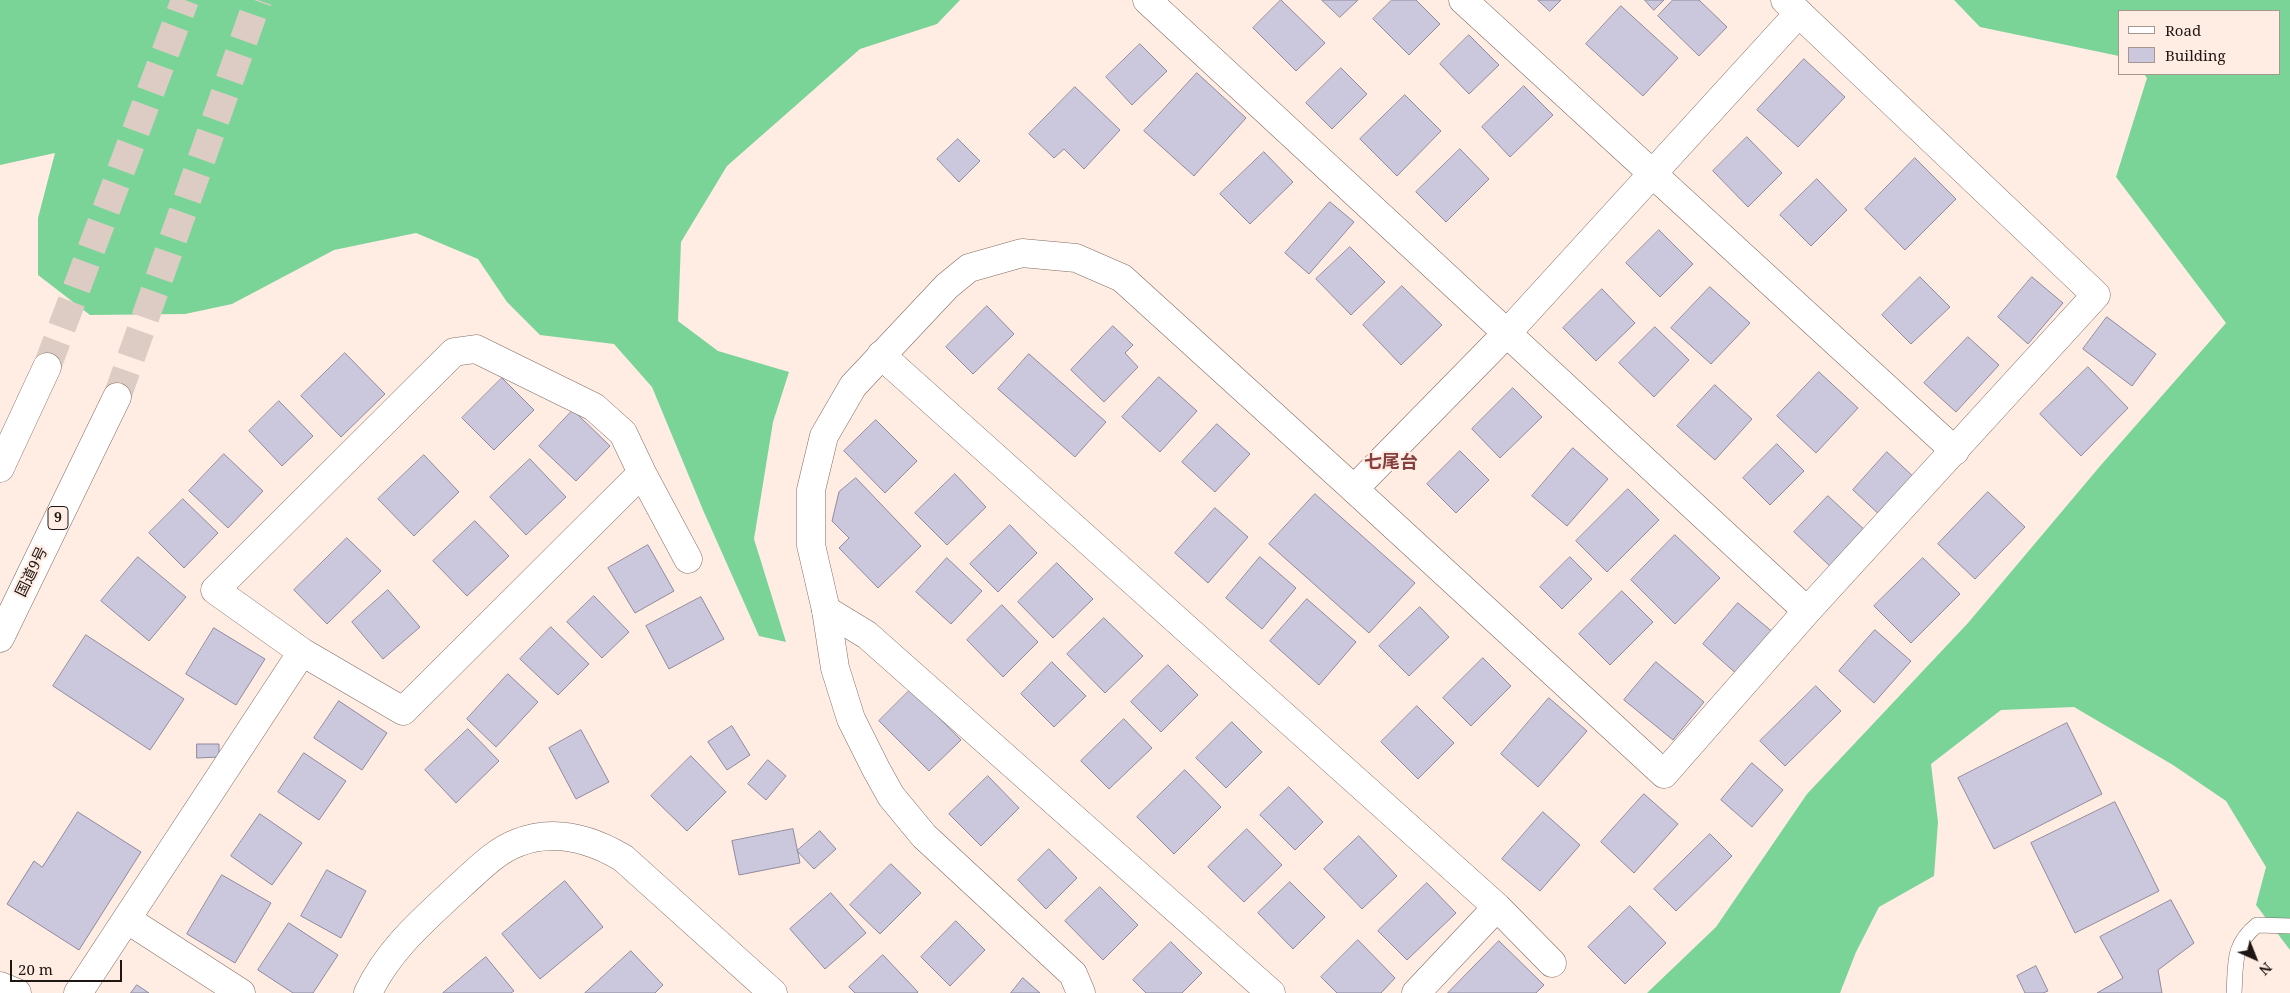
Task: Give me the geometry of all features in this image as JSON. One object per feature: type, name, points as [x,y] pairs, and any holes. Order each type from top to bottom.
[{"type":"main road","points":[[1147,0],[1508,332],[1807,611]]},
{"type":"main road","points":[[1463,0],[1955,451]]},
{"type":"main road","points":[[1081,993],[1073,974],[924,836],[891,796],[851,718],[835,668],[826,610],[811,544],[811,490],[824,436],[853,386],[947,286],[969,268],[1022,253],[1076,258],[1122,278],[1664,774],[1807,611],[2096,295],[1792,7],[1653,173],[1508,332],[1354,489]]},
{"type":"main road","points":[[642,473],[403,711],[302,652],[215,590],[454,352],[476,349],[594,407],[623,433],[688,559]]},
{"type":"main road","points":[[881,355],[1497,907],[1552,963]]},
{"type":"main road","points":[[0,468],[47,367]]},
{"type":"main road","name":"国道9号","points":[[0,638],[116,397]]},
{"type":"main road","points":[[826,610],[867,635],[1271,993]]},
{"type":"main road","points":[[78,993],[128,920],[302,652]]},
{"type":"main road","points":[[368,993],[376,975],[409,933],[491,858],[517,842],[544,837],[574,837],[604,847],[623,858],[773,993]]},
{"type":"main road","points":[[1416,993],[1497,907]]},
{"type":"main road","points":[[128,920],[241,993]]},
{"type":"main road","points":[[0,986],[17,993]]},
{"type":"lane","points":[[2234,993],[2237,950],[2245,934],[2257,925],[2290,926]]},
{"type":"green space","points":[[0,0],[960,0],[937,24],[860,49],[727,166],[681,242],[678,321],[718,351],[789,372],[773,422],[754,539],[786,642],[759,636],[703,510],[652,387],[614,344],[540,335],[507,302],[478,259],[416,233],[334,250],[232,304],[185,314],[90,315],[38,275],[38,218],[55,153],[0,165]]},
{"type":"green space","points":[[1954,0],[2290,0],[2290,950],[2256,905],[2266,867],[2226,801],[2173,765],[2074,707],[2001,710],[1931,764],[1938,822],[1934,876],[1879,907],[1856,952],[1840,993],[1647,993],[1716,927],[1807,794],[1968,623],[2101,465],[2226,323],[2116,177],[2147,78],[2145,75],[2280,75],[2280,10],[2118,10],[2118,56],[1980,27]]},
{"type":"building","points":[[1281,0],[1325,43],[1296,71],[1253,28]]},
{"type":"building","points":[[1322,0],[1358,0],[1340,17]]},
{"type":"building","points":[[1392,0],[1416,0],[1440,24],[1409,55],[1373,19]]},
{"type":"building","points":[[1538,0],[1561,0],[1550,11]]},
{"type":"building","points":[[1645,0],[1664,0],[1654,10]]},
{"type":"building","points":[[1673,0],[1699,0],[1727,27],[1699,56],[1658,16]]},
{"type":"building","points":[[1621,6],[1678,58],[1643,96],[1586,44]]},
{"type":"building","points":[[1469,35],[1499,65],[1469,94],[1440,64]]},
{"type":"building","points":[[1140,44],[1167,71],[1132,105],[1106,77]]},
{"type":"building","points":[[1804,59],[1845,97],[1798,147],[1757,110]]},
{"type":"building","points":[[1341,68],[1367,94],[1332,129],[1306,103]]},
{"type":"building","points":[[1197,73],[1246,118],[1194,176],[1144,131]]},
{"type":"building","points":[[1524,86],[1553,115],[1510,157],[1482,127]]},
{"type":"building","points":[[1075,87],[1120,130],[1084,169],[1064,149],[1054,158],[1029,134]]},
{"type":"building","points":[[1405,95],[1441,131],[1397,176],[1360,139]]},
{"type":"building","points":[[1747,137],[1782,173],[1748,207],[1713,171]]},
{"type":"building","points":[[958,139],[980,161],[959,182],[937,159]]},
{"type":"building","points":[[1460,149],[1489,179],[1446,222],[1416,192]]},
{"type":"building","points":[[1264,152],[1293,182],[1250,224],[1220,194]]},
{"type":"building","points":[[1915,158],[1956,199],[1905,250],[1865,209]]},
{"type":"building","points":[[1817,179],[1847,210],[1811,246],[1780,215]]},
{"type":"building","points":[[1330,202],[1354,222],[1309,274],[1285,253]]},
{"type":"building","points":[[1659,230],[1693,264],[1660,297],[1626,263]]},
{"type":"building","points":[[1350,247],[1385,282],[1351,315],[1316,279]]},
{"type":"building","points":[[1920,277],[1950,307],[1911,344],[1882,315]]},
{"type":"building","points":[[2032,277],[2063,303],[2028,344],[1998,317]]},
{"type":"building","points":[[1402,286],[1442,325],[1401,365],[1363,325]]},
{"type":"building","points":[[1710,287],[1750,323],[1711,364],[1671,328]]},
{"type":"building","points":[[1602,289],[1635,323],[1596,361],[1563,328]]},
{"type":"building","points":[[987,306],[1014,334],[973,374],[946,347]]},
{"type":"building","points":[[2107,317],[2156,354],[2132,386],[2083,349]]},
{"type":"building","points":[[1113,326],[1133,345],[1125,353],[1138,367],[1104,402],[1071,370]]},
{"type":"building","points":[[1655,327],[1689,360],[1654,397],[1619,363]]},
{"type":"building","points":[[1968,337],[1999,365],[1956,412],[1924,383]]},
{"type":"building","points":[[345,353],[385,394],[341,437],[301,396]]},
{"type":"building","points":[[1029,354],[1106,422],[1075,457],[998,389]]},
{"type":"building","points":[[2088,367],[2128,408],[2081,456],[2040,414]]},
{"type":"building","points":[[1819,372],[1858,408],[1816,453],[1777,416]]},
{"type":"building","points":[[1159,377],[1197,411],[1160,452],[1122,417]]},
{"type":"building","points":[[502,378],[534,410],[494,450],[462,418]]},
{"type":"building","points":[[1715,385],[1752,419],[1715,460],[1677,426]]},
{"type":"building","points":[[1513,388],[1542,417],[1500,458],[1472,429]]},
{"type":"building","points":[[279,401],[313,436],[282,466],[249,431]]},
{"type":"building","points":[[573,410],[610,446],[576,481],[539,446]]},
{"type":"building","points":[[876,420],[917,461],[885,493],[844,451]]},
{"type":"building","points":[[1217,424],[1250,454],[1215,492],[1182,462]]},
{"type":"building","points":[[1777,444],[1804,471],[1770,505],[1743,478]]},
{"type":"building","points":[[1573,448],[1608,479],[1567,526],[1532,496]]},
{"type":"building","points":[[1460,451],[1489,480],[1456,513],[1427,484]]},
{"type":"building","points":[[1887,452],[1917,480],[1883,518],[1853,490]]},
{"type":"building","points":[[224,454],[263,491],[228,528],[189,491]]},
{"type":"building","points":[[424,455],[459,492],[414,536],[378,499]]},
{"type":"building","points":[[530,459],[566,497],[526,535],[490,497]]},
{"type":"building","points":[[955,474],[986,507],[947,545],[915,513]]},
{"type":"building","points":[[856,478],[921,546],[878,588],[839,548],[849,538],[832,521],[839,492]]},
{"type":"building","points":[[1628,489],[1659,520],[1607,572],[1576,541]]},
{"type":"building","points":[[1988,492],[2025,527],[1975,579],[1938,544]]},
{"type":"building","points":[[1315,494],[1415,583],[1369,633],[1269,544]]},
{"type":"building","points":[[1828,496],[1868,533],[1834,570],[1794,532]]},
{"type":"building","points":[[183,499],[218,533],[184,568],[149,533]]},
{"type":"building","points":[[1215,508],[1248,537],[1208,583],[1175,553]]},
{"type":"building","points":[[475,521],[509,556],[467,596],[433,561]]},
{"type":"building","points":[[1010,525],[1037,553],[998,592],[970,564]]},
{"type":"building","points":[[1675,535],[1720,578],[1675,624],[1631,580]]},
{"type":"building","points":[[347,538],[381,571],[327,624],[294,590]]},
{"type":"building","points":[[648,545],[674,591],[635,613],[608,568]]},
{"type":"building","points":[[138,557],[186,597],[149,641],[101,601]]},
{"type":"building","points":[[1260,557],[1296,588],[1262,629],[1226,598]]},
{"type":"building","points":[[1570,557],[1592,579],[1562,609],[1540,587]]},
{"type":"building","points":[[947,558],[982,591],[951,624],[916,592]]},
{"type":"building","points":[[1923,558],[1960,594],[1911,643],[1874,606]]},
{"type":"building","points":[[1057,563],[1093,599],[1053,638],[1018,602]]},
{"type":"building","points":[[388,590],[420,627],[383,659],[352,622]]},
{"type":"building","points":[[1622,591],[1653,622],[1610,665],[1579,634]]},
{"type":"building","points":[[594,596],[629,632],[602,658],[567,622]]},
{"type":"building","points":[[701,597],[724,639],[669,669],[646,626]]},
{"type":"building","points":[[1307,599],[1356,642],[1319,685],[1270,641]]},
{"type":"building","points":[[1738,603],[1775,634],[1739,676],[1703,644]]},
{"type":"building","points":[[1002,605],[1038,642],[1003,677],[967,640]]},
{"type":"building","points":[[1420,607],[1449,637],[1409,676],[1379,646]]},
{"type":"building","points":[[1104,618],[1143,656],[1105,693],[1067,654]]},
{"type":"building","points":[[551,627],[589,664],[558,695],[520,659]]},
{"type":"building","points":[[214,628],[265,659],[236,705],[186,674]]},
{"type":"building","points":[[1875,630],[1911,661],[1874,703],[1839,671]]},
{"type":"building","points":[[86,635],[184,699],[150,750],[53,686]]},
{"type":"building","points":[[1483,658],[1511,686],[1471,726],[1443,698]]},
{"type":"building","points":[[1052,662],[1086,696],[1054,727],[1021,694]]},
{"type":"building","points":[[1656,662],[1704,702],[1673,740],[1624,700]]},
{"type":"building","points":[[1168,665],[1198,695],[1161,732],[1131,702]]},
{"type":"building","points":[[508,674],[538,702],[496,747],[467,719]]},
{"type":"building","points":[[1816,686],[1841,711],[1785,766],[1760,741]]},
{"type":"building","points":[[911,689],[961,740],[929,771],[879,721]]},
{"type":"building","points":[[1549,698],[1587,731],[1538,787],[1501,754]]},
{"type":"building","points":[[339,701],[387,733],[362,770],[314,738]]},
{"type":"building","points":[[1417,706],[1454,743],[1418,779],[1381,742]]},
{"type":"building","points":[[1124,719],[1152,748],[1109,789],[1081,761]]},
{"type":"building","points":[[1232,722],[1262,752],[1226,788],[1196,758]]},
{"type":"building","points":[[2067,723],[2102,794],[1994,849],[1958,778]]},
{"type":"building","points":[[732,726],[750,755],[727,770],[708,742]]},
{"type":"building","points":[[468,729],[499,761],[456,803],[425,770]]},
{"type":"building","points":[[581,730],[609,782],[576,799],[549,748]]},
{"type":"building","points":[[197,744],[219,744],[219,757],[197,758]]},
{"type":"building","points":[[304,753],[346,781],[319,820],[278,792]]},
{"type":"building","points":[[691,756],[726,792],[687,831],[651,796]]},
{"type":"building","points":[[768,760],[786,776],[766,800],[748,784]]},
{"type":"building","points":[[1752,763],[1783,790],[1752,827],[1721,800]]},
{"type":"building","points":[[1185,770],[1221,807],[1174,854],[1137,817]]},
{"type":"building","points":[[988,776],[1019,808],[981,846],[949,814]]},
{"type":"building","points":[[1289,787],[1323,822],[1295,850],[1260,815]]},
{"type":"building","points":[[1644,794],[1678,824],[1634,873],[1601,842]]},
{"type":"building","points":[[2115,802],[2159,891],[2075,933],[2031,843]]},
{"type":"building","points":[[78,812],[141,852],[79,950],[7,904],[34,861],[42,867]]},
{"type":"building","points":[[1543,812],[1580,845],[1540,891],[1502,859]]},
{"type":"building","points":[[260,814],[302,843],[272,885],[231,856]]},
{"type":"building","points":[[793,829],[800,863],[739,875],[732,841]]},
{"type":"building","points":[[1247,829],[1282,865],[1244,902],[1208,867]]},
{"type":"building","points":[[820,831],[836,849],[814,869],[797,851]]},
{"type":"building","points":[[1710,834],[1732,856],[1676,911],[1654,889]]},
{"type":"building","points":[[1359,836],[1397,876],[1362,909],[1324,869]]},
{"type":"building","points":[[1049,849],[1077,878],[1046,909],[1018,880]]},
{"type":"building","points":[[891,864],[921,893],[880,934],[850,905]]},
{"type":"building","points":[[327,870],[366,891],[341,938],[301,916]]},
{"type":"building","points":[[222,875],[271,903],[235,963],[187,934]]},
{"type":"building","points":[[565,881],[603,927],[540,979],[502,934]]},
{"type":"building","points":[[1290,882],[1325,917],[1293,949],[1258,913]]},
{"type":"building","points":[[1427,883],[1456,913],[1407,960],[1378,931]]},
{"type":"building","points":[[1100,887],[1138,925],[1103,960],[1065,921]]},
{"type":"building","points":[[831,893],[866,933],[825,969],[790,929]]},
{"type":"building","points":[[2171,900],[2194,943],[2158,970],[2162,993],[2097,993],[2123,978],[2100,937]]},
{"type":"building","points":[[1630,906],[1666,943],[1625,984],[1588,947]]},
{"type":"building","points":[[956,921],[985,950],[950,986],[921,957]]},
{"type":"building","points":[[289,923],[338,955],[313,993],[293,993],[258,970]]},
{"type":"building","points":[[1358,940],[1395,978],[1381,993],[1337,993],[1321,977]]},
{"type":"building","points":[[1499,941],[1544,985],[1536,993],[1448,993]]},
{"type":"building","points":[[1171,942],[1202,973],[1182,993],[1146,993],[1133,980]]},
{"type":"building","points":[[631,951],[663,985],[655,993],[585,993]]},
{"type":"building","points":[[883,955],[917,993],[855,993],[849,987]]},
{"type":"building","points":[[486,957],[514,991],[511,993],[443,993]]},
{"type":"building","points":[[2036,966],[2048,991],[2043,993],[2025,993],[2017,976]]},
{"type":"building","points":[[1023,978],[1040,993],[1011,993]]},
{"type":"building","points":[[137,985],[149,993],[131,993]]},
{"type":"tunnel","points":[[47,367],[185,0]]},
{"type":"tunnel","points":[[117,397],[258,0]]},
{"type":"district","name":"七尾台","points":[[1391,463]]}]
